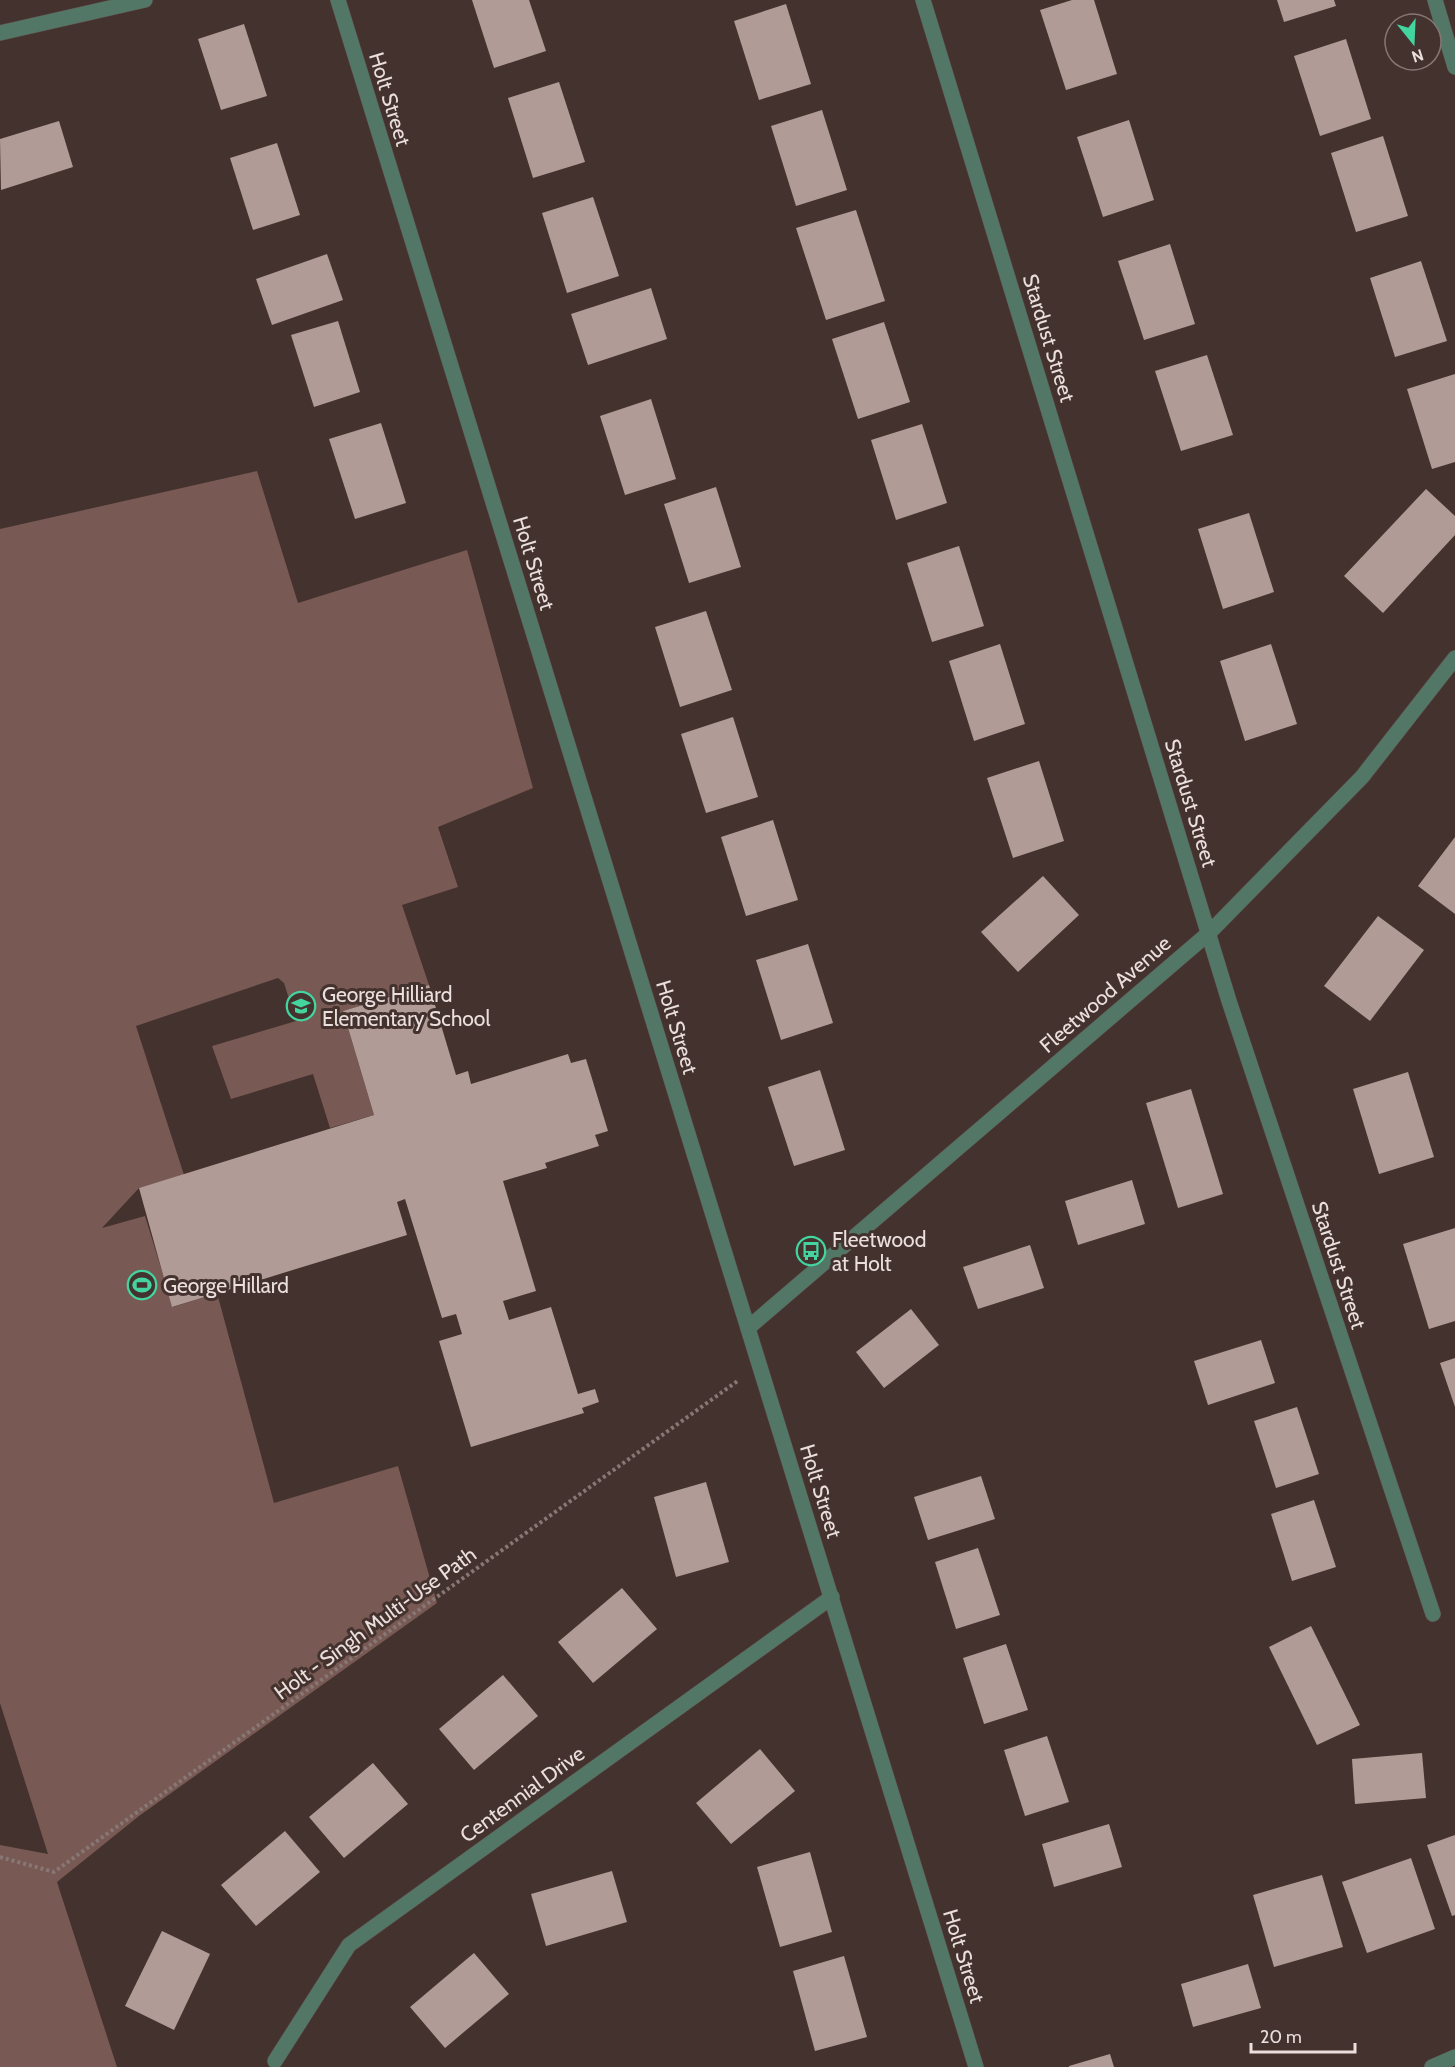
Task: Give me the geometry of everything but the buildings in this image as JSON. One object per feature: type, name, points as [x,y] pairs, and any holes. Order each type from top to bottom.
[{"type":"street","points":[[0,33],[145,0]]},
{"type":"street","name":"Holt Street","points":[[338,0],[976,2067]]},
{"type":"street","name":"Stardust Street","points":[[923,0],[1210,932],[1229,1001],[1433,1614]]},
{"type":"street","points":[[1435,0],[1455,67]]},
{"type":"street","name":"Fleetwood Avenue","points":[[748,1328],[1210,932],[1362,777],[1455,657]]},
{"type":"street","name":"Centennial Drive","points":[[275,2061],[349,1945],[832,1597]]},
{"type":"street","points":[[1432,2067],[1455,2057]]},
{"type":"path","name":"Holt - Singh Multi-Use Path","points":[[0,1857],[54,1872],[760,1366]]},
{"type":"shaded area","points":[[257,471],[298,603],[467,550],[533,788],[438,827],[458,887],[402,905],[429,985],[343,1011],[374,1115],[330,1128],[313,1074],[231,1099],[212,1046],[296,1021],[284,983],[278,978],[136,1026],[184,1175],[139,1188],[102,1228],[145,1216],[173,1307],[217,1293],[274,1503],[398,1466],[437,1603],[139,1816],[57,1882],[117,2067],[0,2067],[0,1845],[48,1854],[0,1703],[0,529]]},
{"type":"place","name":"George Hilliard Elementary School","points":[[301,1006]]},
{"type":"place","name":"Fleetwood at Holt","points":[[811,1251]]},
{"type":"place","name":"George Hillard","points":[[142,1285]]}]
